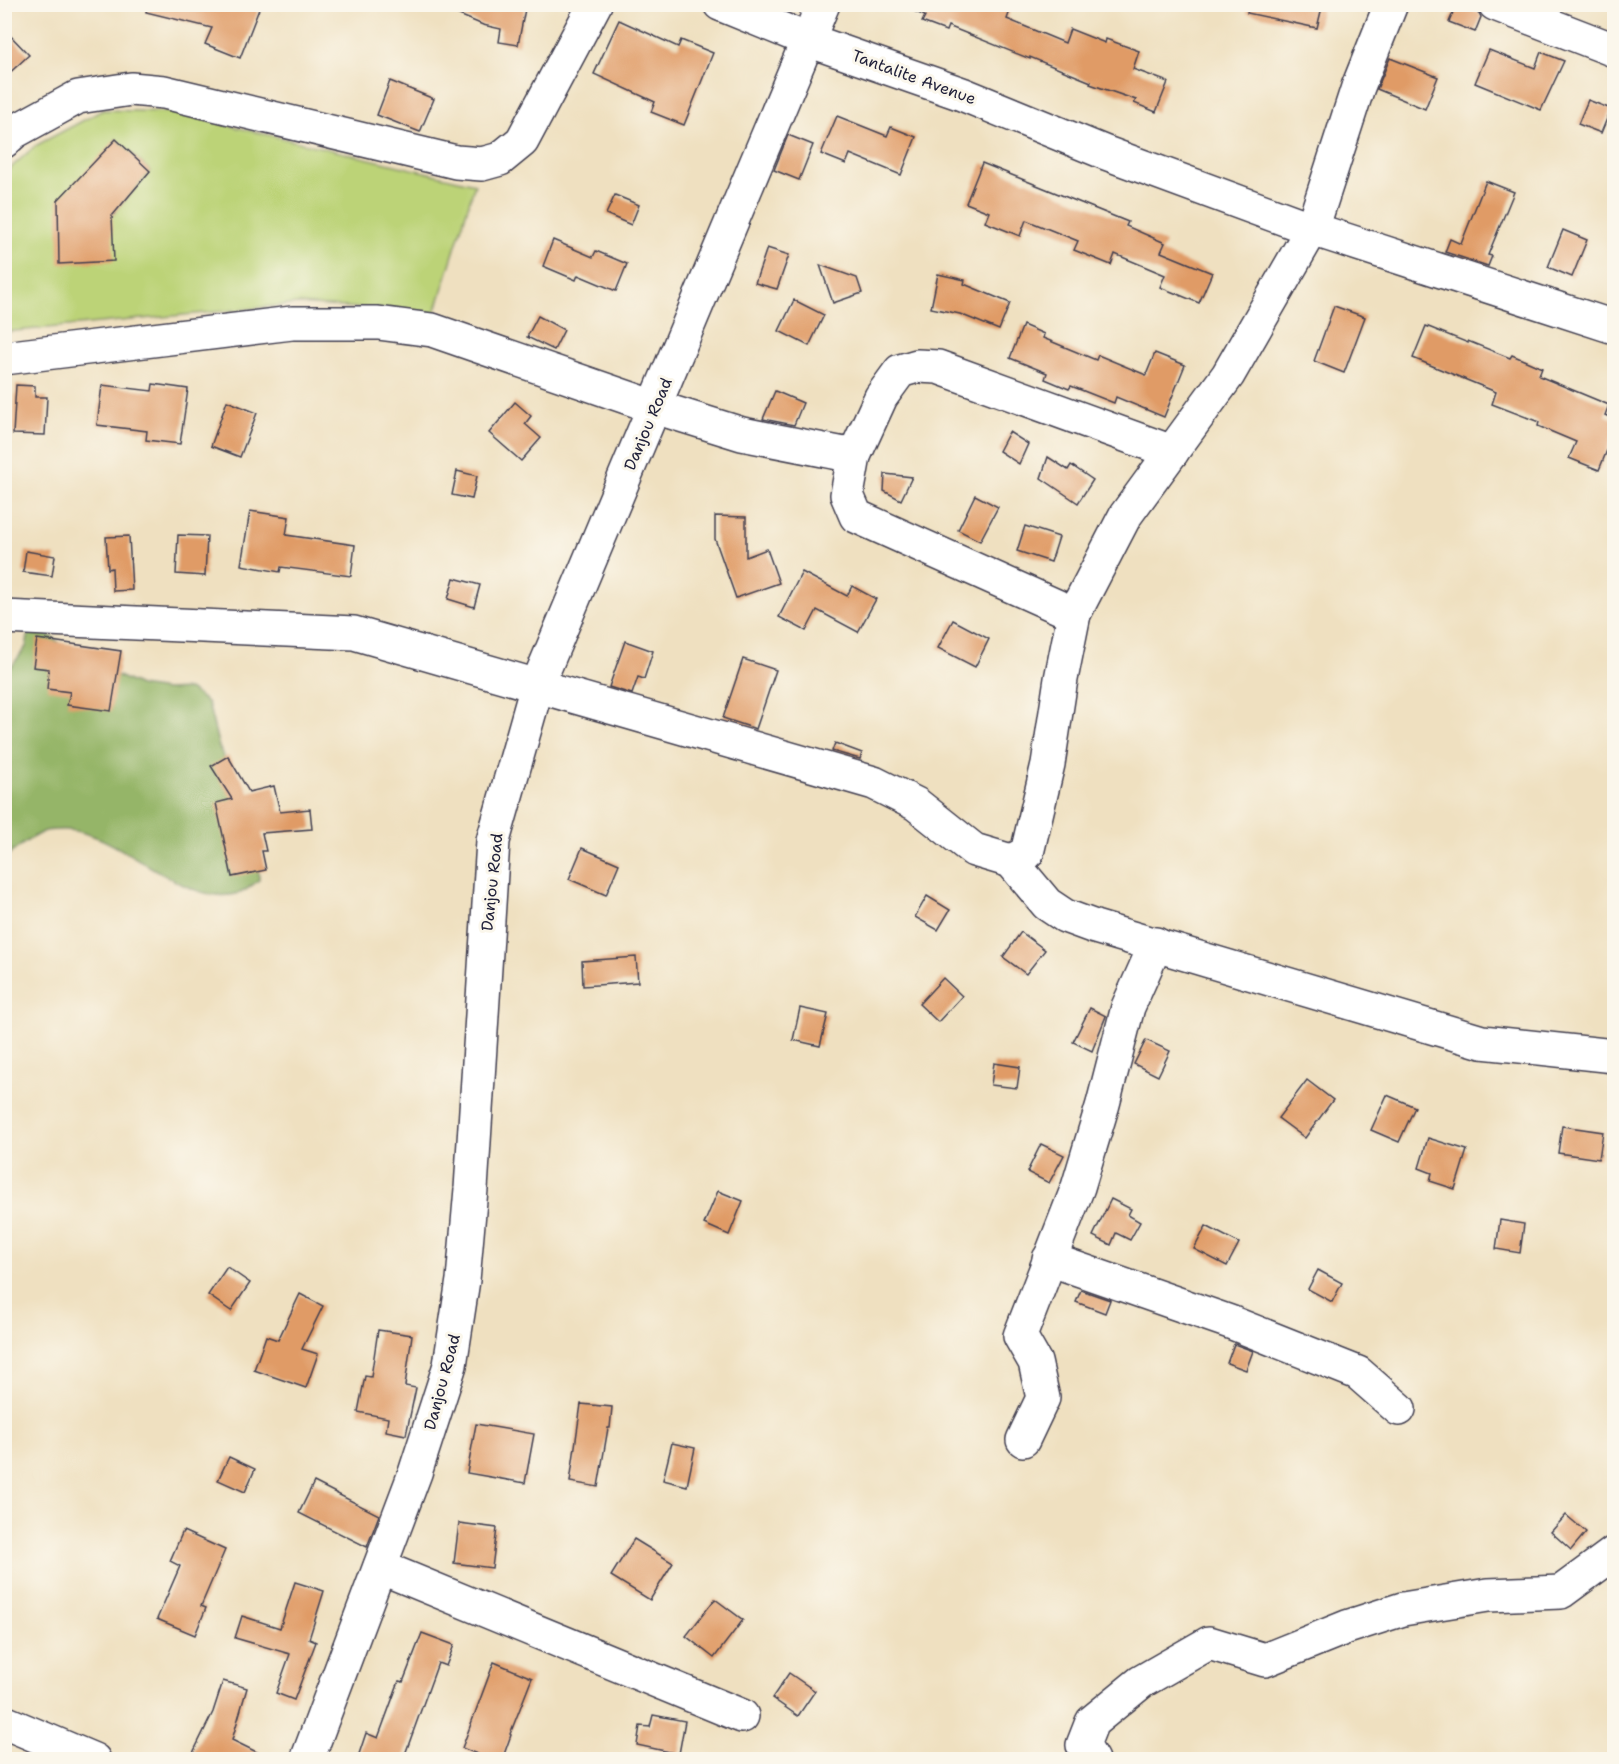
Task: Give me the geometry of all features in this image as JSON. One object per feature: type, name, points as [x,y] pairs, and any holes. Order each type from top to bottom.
[{"type":"street","points":[[4,141],[14,132],[78,97],[131,89],[164,92],[456,162],[483,164],[500,159],[522,141],[595,4]]},
{"type":"street","name":"Tantalite Avenue","points":[[720,4],[808,40],[962,94],[1106,153],[1312,229],[1614,327]]},
{"type":"street","name":"Danjou Road","points":[[308,1760],[415,1473],[450,1365],[460,1300],[471,1190],[493,841],[537,686],[823,4]]},
{"type":"street","points":[[1011,861],[1027,852],[1048,764],[1074,615],[1125,516],[1228,375],[1312,229],[1358,87],[1391,4]]},
{"type":"street","points":[[1495,4],[1614,50]]},
{"type":"street","points":[[4,358],[292,323],[378,322],[432,330],[655,407],[742,434],[854,456]]},
{"type":"street","points":[[1074,615],[855,516],[847,495],[854,456],[881,397],[900,371],[917,366],[938,368],[1172,452]]},
{"type":"street","points":[[4,617],[354,633],[874,783],[916,804],[974,850],[1011,861],[1047,904],[1065,916],[1482,1042],[1614,1056]]},
{"type":"street","points":[[1023,1440],[1043,1398],[1035,1362],[1020,1336],[1078,1187],[1103,1104],[1128,1007],[1156,944]]},
{"type":"street","points":[[1050,1259],[1230,1322],[1358,1372],[1399,1409]]},
{"type":"street","points":[[1092,1760],[1083,1745],[1092,1722],[1141,1682],[1209,1643],[1265,1660],[1347,1627],[1403,1609],[1488,1595],[1561,1592],[1614,1553]]},
{"type":"street","points":[[380,1567],[742,1716]]},
{"type":"street","points":[[4,1722],[94,1760]]},
{"type":"green space","points":[[103,110],[172,112],[475,184],[435,313],[298,304],[5,332],[5,173],[35,146]],"holes":[[[116,139],[150,171],[112,216]]]},
{"type":"green space","points":[[30,626],[52,637],[94,665],[140,686],[166,690],[189,689],[208,703],[219,747],[229,768],[258,859],[259,880],[240,893],[218,895],[195,890],[103,840],[80,832],[45,831],[5,857],[5,666],[12,666],[26,647]]},
{"type":"building","points":[[147,4],[261,4],[240,58],[205,44],[212,28],[146,12]]},
{"type":"building","points":[[433,4],[526,4],[518,45],[499,42],[501,29],[483,25]]},
{"type":"building","points":[[898,4],[1000,4],[1011,8],[1007,19],[1065,43],[1070,29],[1105,43],[1106,39],[1139,51],[1133,69],[1168,82],[1156,112],[1134,103],[1136,100],[1090,84],[1091,82],[1030,57],[1030,59],[948,26],[946,31],[922,22],[925,16]]},
{"type":"building","points":[[1248,4],[1310,4],[1322,7],[1317,28],[1247,13]]},
{"type":"building","points":[[1457,4],[1479,13],[1481,17],[1475,32],[1449,22]]},
{"type":"building","points":[[619,20],[678,47],[681,40],[713,53],[684,125],[651,112],[655,102],[594,74]]},
{"type":"building","points":[[4,29],[29,55],[4,78]]},
{"type":"building","points":[[1489,50],[1535,68],[1541,52],[1564,61],[1541,110],[1475,83]]},
{"type":"building","points":[[1390,58],[1438,77],[1425,109],[1377,89]]},
{"type":"building","points":[[390,81],[434,99],[420,132],[377,115]]},
{"type":"building","points":[[1588,100],[1611,109],[1601,133],[1578,124]]},
{"type":"building","points":[[837,116],[887,136],[891,127],[916,137],[901,175],[850,154],[846,164],[821,154]]},
{"type":"building","points":[[788,135],[813,145],[799,180],[774,170]]},
{"type":"building","points":[[116,139],[150,171],[112,216],[114,261],[59,264],[58,200]]},
{"type":"building","points":[[982,163],[1128,222],[1126,226],[1165,243],[1161,252],[1212,273],[1199,303],[1160,287],[1165,275],[1115,254],[1111,265],[1074,250],[1078,241],[1026,220],[1020,236],[985,222],[989,212],[966,203]]},
{"type":"building","points":[[1486,181],[1514,192],[1488,255],[1492,256],[1488,266],[1445,252],[1450,239],[1461,244]]},
{"type":"building","points":[[615,195],[639,205],[631,225],[606,214]]},
{"type":"building","points":[[1563,230],[1587,240],[1572,277],[1548,267]]},
{"type":"building","points":[[553,240],[593,257],[596,251],[627,264],[616,291],[578,275],[576,280],[543,266]]},
{"type":"building","points":[[767,248],[789,255],[777,289],[755,283]]},
{"type":"building","points":[[820,265],[857,278],[862,293],[833,303]]},
{"type":"building","points":[[938,274],[965,280],[964,284],[1010,303],[999,330],[960,314],[931,308]]},
{"type":"building","points":[[794,300],[824,315],[809,346],[779,331]]},
{"type":"building","points":[[1334,306],[1365,317],[1344,373],[1314,361]]},
{"type":"building","points":[[538,316],[564,330],[554,350],[527,337]]},
{"type":"building","points":[[1023,325],[1044,334],[1043,338],[1096,360],[1098,355],[1146,375],[1155,353],[1185,365],[1164,417],[1116,397],[1114,403],[1071,386],[1069,389],[1045,379],[1047,373],[1010,358]]},
{"type":"building","points":[[1426,326],[1510,358],[1512,355],[1542,368],[1539,376],[1609,405],[1605,415],[1614,419],[1614,433],[1599,470],[1569,458],[1576,442],[1538,426],[1539,422],[1492,404],[1496,392],[1413,358]]},
{"type":"building","points":[[153,384],[188,389],[180,444],[146,440],[147,431],[97,425],[102,385],[152,391]]},
{"type":"building","points":[[16,385],[35,386],[35,397],[47,397],[45,435],[13,434]]},
{"type":"building","points":[[775,391],[803,403],[794,425],[763,419]]},
{"type":"building","points":[[227,401],[257,413],[240,457],[211,446]]},
{"type":"building","points":[[515,402],[531,416],[525,424],[541,438],[521,461],[489,433]]},
{"type":"building","points":[[1009,432],[1028,444],[1019,464],[999,451]]},
{"type":"building","points":[[1048,457],[1068,470],[1071,465],[1093,480],[1078,503],[1041,478]]},
{"type":"building","points":[[457,471],[477,476],[472,499],[452,495]]},
{"type":"building","points":[[885,474],[912,477],[901,500],[884,491]]},
{"type":"building","points":[[975,495],[998,507],[980,541],[958,530]]},
{"type":"building","points":[[250,511],[289,517],[286,535],[355,545],[351,576],[281,567],[280,572],[241,565]]},
{"type":"building","points":[[715,516],[746,517],[746,557],[767,549],[779,583],[736,598],[715,539]]},
{"type":"building","points":[[1025,526],[1059,537],[1051,562],[1017,551]]},
{"type":"building","points":[[178,535],[207,536],[205,576],[176,574]]},
{"type":"building","points":[[129,536],[132,590],[113,591],[112,568],[108,569],[106,537]]},
{"type":"building","points":[[26,551],[55,556],[52,576],[23,572]]},
{"type":"building","points":[[802,572],[847,596],[852,586],[876,599],[858,632],[817,610],[806,631],[779,617]]},
{"type":"building","points":[[454,578],[480,585],[474,607],[448,599]]},
{"type":"building","points":[[953,620],[989,639],[975,667],[938,648]]},
{"type":"building","points":[[37,639],[121,651],[111,711],[67,705],[70,692],[47,689],[49,669],[33,667]]},
{"type":"building","points":[[625,641],[653,651],[644,679],[638,677],[632,694],[609,687]]},
{"type":"building","points":[[743,659],[776,670],[756,729],[723,718]]},
{"type":"building","points":[[835,743],[862,753],[860,759],[832,751]]},
{"type":"building","points":[[228,756],[249,792],[274,786],[280,812],[310,809],[312,829],[262,833],[266,851],[262,851],[266,870],[232,877],[216,803],[232,799],[211,766]]},
{"type":"building","points":[[582,848],[619,864],[606,895],[569,879]]},
{"type":"building","points":[[927,896],[950,910],[938,930],[915,917]]},
{"type":"building","points":[[1021,932],[1045,950],[1026,974],[1003,957]]},
{"type":"building","points":[[636,957],[638,982],[583,986],[582,961]]},
{"type":"building","points":[[943,978],[962,996],[938,1022],[919,1004]]},
{"type":"building","points":[[800,1008],[828,1014],[820,1046],[793,1040]]},
{"type":"building","points":[[1090,1008],[1106,1016],[1092,1051],[1073,1042]]},
{"type":"building","points":[[1146,1040],[1170,1051],[1158,1076],[1134,1064]]},
{"type":"building","points":[[994,1063],[1020,1067],[1017,1088],[991,1085]]},
{"type":"building","points":[[1307,1080],[1333,1100],[1305,1138],[1278,1118]]},
{"type":"building","points":[[1387,1095],[1415,1107],[1399,1142],[1371,1130]]},
{"type":"building","points":[[1562,1126],[1603,1132],[1599,1159],[1558,1153]]},
{"type":"building","points":[[1428,1138],[1467,1150],[1455,1189],[1430,1181],[1432,1173],[1419,1168]]},
{"type":"building","points":[[1041,1144],[1064,1155],[1049,1183],[1027,1172]]},
{"type":"building","points":[[718,1191],[743,1201],[729,1235],[704,1224]]},
{"type":"building","points":[[1111,1199],[1131,1209],[1128,1215],[1140,1222],[1130,1240],[1116,1233],[1111,1245],[1093,1236]]},
{"type":"building","points":[[1500,1220],[1524,1224],[1520,1253],[1496,1249]]},
{"type":"building","points":[[1206,1226],[1239,1243],[1227,1266],[1194,1249]]},
{"type":"building","points":[[227,1267],[250,1283],[231,1311],[208,1295]]},
{"type":"building","points":[[1318,1270],[1342,1283],[1332,1302],[1308,1289]]},
{"type":"building","points":[[1081,1290],[1110,1300],[1105,1313],[1076,1302]]},
{"type":"building","points":[[300,1294],[323,1306],[302,1349],[318,1354],[306,1388],[254,1370],[266,1336],[278,1340]]},
{"type":"building","points":[[378,1330],[412,1335],[405,1386],[416,1388],[406,1435],[386,1431],[388,1418],[358,1412],[365,1376],[371,1377]]},
{"type":"building","points":[[1234,1344],[1253,1351],[1246,1370],[1227,1363]]},
{"type":"building","points":[[581,1404],[612,1407],[598,1487],[570,1482]]},
{"type":"building","points":[[476,1424],[534,1434],[525,1483],[467,1473]]},
{"type":"building","points":[[672,1443],[695,1448],[687,1486],[663,1480]]},
{"type":"building","points":[[229,1457],[255,1469],[245,1492],[218,1480]]},
{"type":"building","points":[[314,1482],[379,1515],[367,1547],[299,1513]]},
{"type":"building","points":[[1566,1515],[1586,1532],[1571,1550],[1551,1532]]},
{"type":"building","points":[[459,1523],[497,1528],[492,1568],[454,1563]]},
{"type":"building","points":[[183,1531],[225,1550],[201,1606],[206,1608],[195,1635],[157,1619],[180,1566],[170,1561]]},
{"type":"building","points":[[634,1539],[673,1563],[650,1600],[611,1576]]},
{"type":"building","points":[[295,1582],[324,1591],[309,1639],[316,1642],[294,1700],[276,1693],[290,1654],[235,1638],[242,1616],[280,1628]]},
{"type":"building","points":[[715,1599],[743,1620],[714,1658],[686,1636]]},
{"type":"building","points":[[422,1633],[454,1645],[446,1666],[438,1663],[403,1760],[357,1760],[366,1733],[378,1738],[399,1681],[403,1682]]},
{"type":"building","points":[[494,1662],[532,1678],[502,1760],[492,1760],[462,1748]]},
{"type":"building","points":[[789,1673],[815,1691],[798,1716],[772,1698]]},
{"type":"building","points":[[223,1681],[247,1688],[232,1740],[273,1760],[207,1760],[193,1753],[213,1712]]},
{"type":"building","points":[[653,1715],[685,1721],[679,1754],[637,1745],[640,1726],[650,1727]]}]
